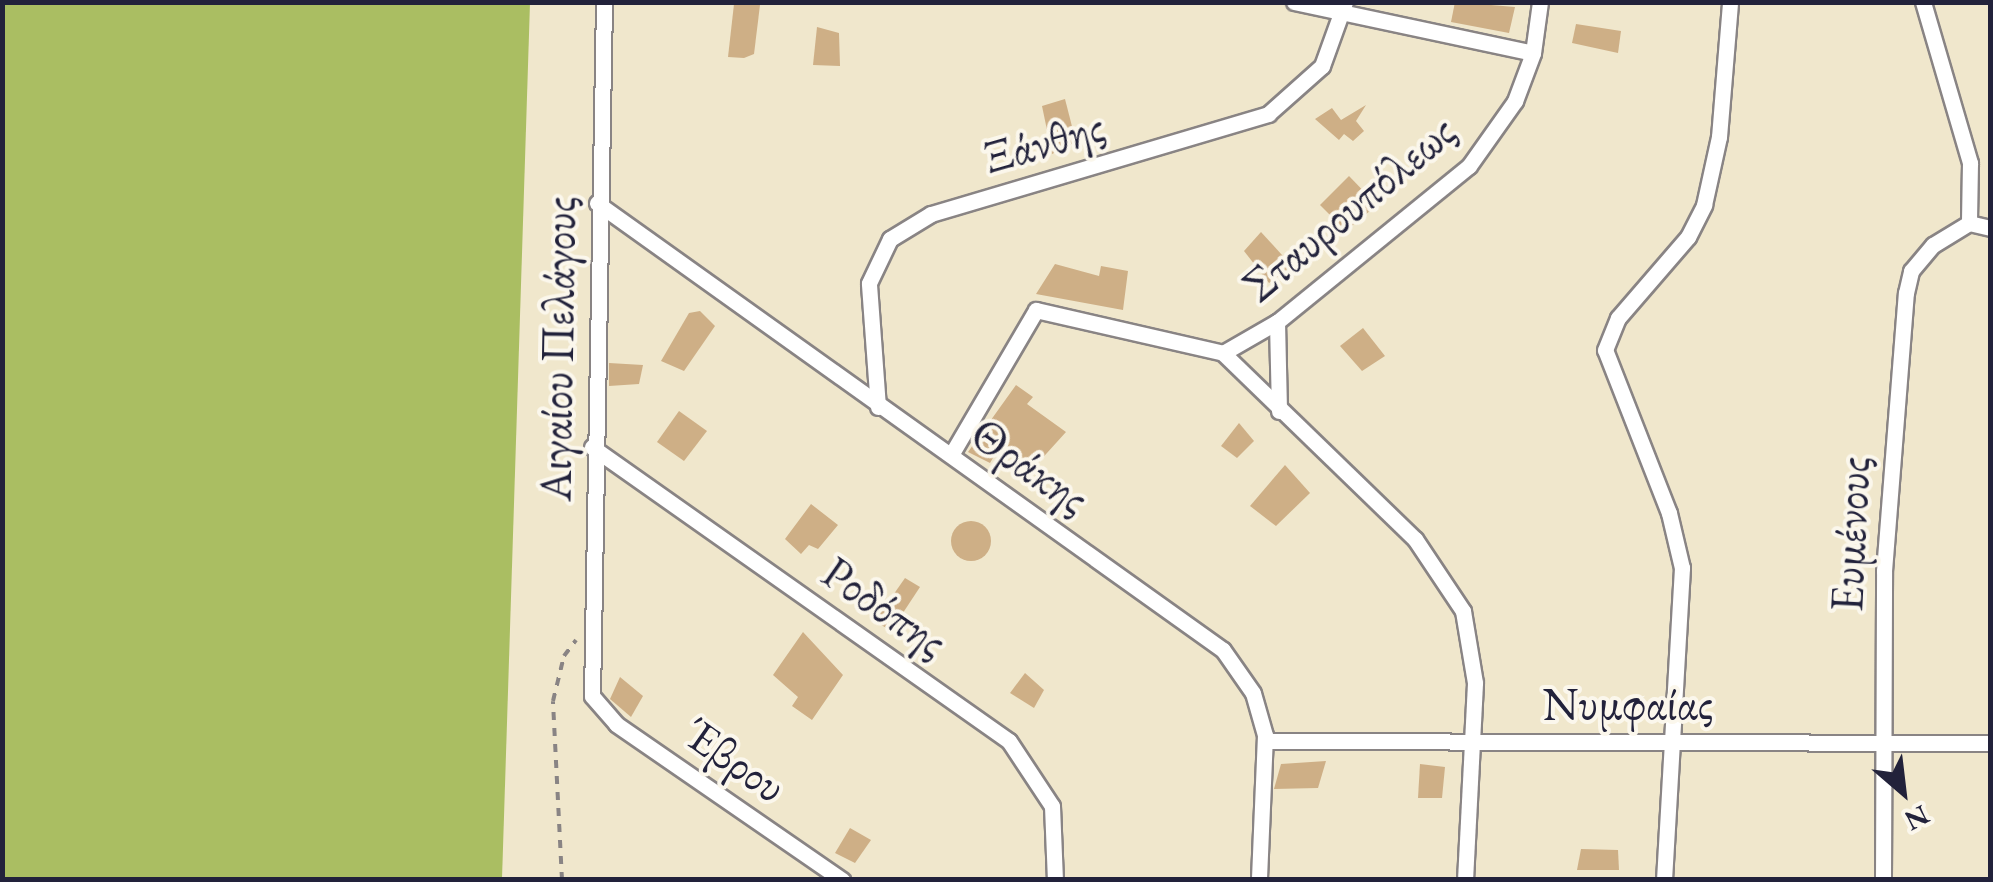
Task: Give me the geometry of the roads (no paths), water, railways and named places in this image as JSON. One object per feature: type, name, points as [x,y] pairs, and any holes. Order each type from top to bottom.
[{"type":"street","name":"Αιγαίου Πελάγους","points":[[592,696],[592,447],[604,2]]},
{"type":"street","points":[[1294,2],[1344,9],[1533,53]]},
{"type":"street","name":"Σταυρουπόλεως","points":[[1223,353],[1277,322],[1469,166],[1510,111],[1533,53],[1540,2]]},
{"type":"street","points":[[1664,880],[1676,742],[1680,558],[1604,350],[1618,318],[1688,236],[1704,204],[1718,137],[1730,2]]},
{"type":"street","points":[[1923,2],[1970,162],[1969,223],[1990,228]]},
{"type":"street","name":"Ξάνθης","points":[[878,406],[868,283],[878,257],[900,231],[944,210],[1268,114],[1322,66],[1344,9]]},
{"type":"street","name":"Θράκης","points":[[597,204],[1223,650],[1253,693],[1266,741],[1260,880]]},
{"type":"street","name":"Ευμένους","points":[[1883,880],[1884,572],[1908,282],[1922,256],[1969,223]]},
{"type":"street","points":[[951,455],[1021,326],[1046,308],[1223,353],[1279,411],[1394,517],[1452,590],[1473,655],[1473,742],[1464,880]]},
{"type":"street","points":[[1277,322],[1279,411]]},
{"type":"street","name":"Ροδόπης","points":[[592,447],[1009,741],[1052,806],[1055,880]]},
{"type":"street","name":"Έβρου","points":[[592,696],[616,724],[842,880]]},
{"type":"street","name":"Νυμφαίας","points":[[1266,741],[1990,743]]}]
